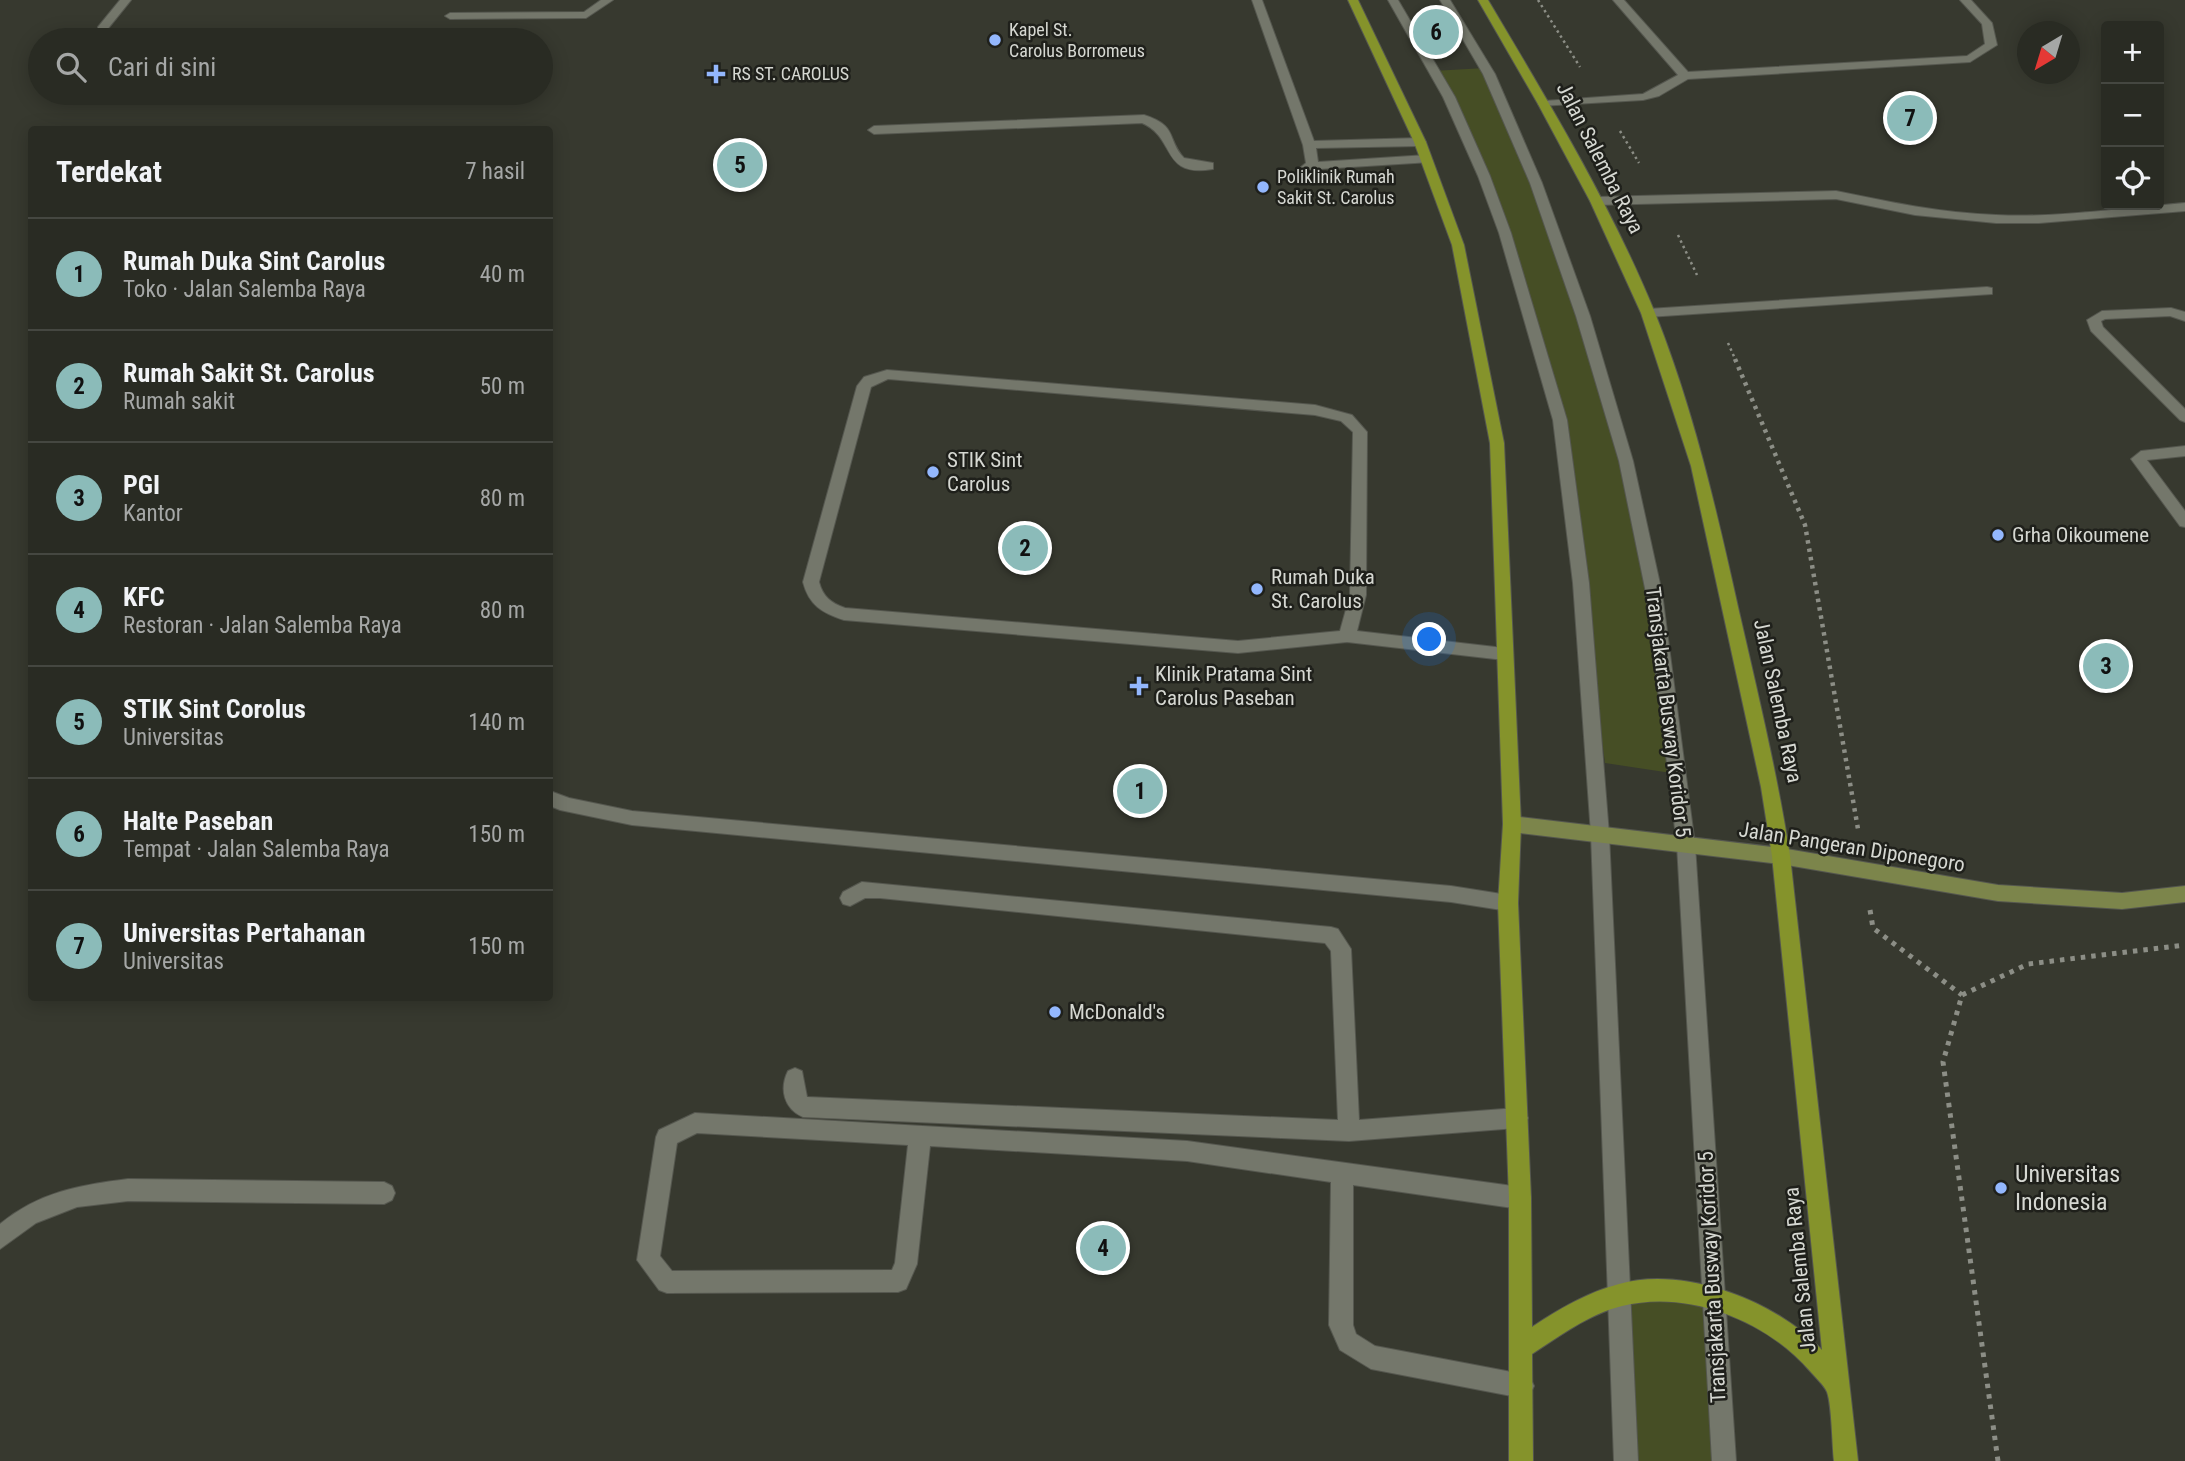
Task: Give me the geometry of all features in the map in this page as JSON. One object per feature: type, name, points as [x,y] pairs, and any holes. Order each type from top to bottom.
[{"type":"main road","points":[[1353,0],[1420,142],[1458,245],[1497,443],[1512,824],[1508,903],[1520,1198],[1521,1461]]},
{"type":"main road","name":"Jalan Salemba Raya","points":[[1483,0],[1544,104],[1595,201],[1648,313],[1699,466],[1770,787],[1782,856],[1846,1461]]},
{"type":"main road","name":"Jalan Pangeran Diponegoro","points":[[1512,824],[1782,856],[1998,893],[2122,901],[2185,894]]},
{"type":"main road","points":[[1520,1348],[1569,1315],[1621,1294],[1670,1291],[1750,1313],[1783,1330],[1811,1354],[1839,1388]]},
{"type":"street","points":[[103,28],[126,0]]},
{"type":"street","points":[[450,16],[586,15],[608,0]]},
{"type":"street","points":[[1257,0],[1308,145],[1310,167],[1427,159]]},
{"type":"street","points":[[1393,0],[1449,97],[1484,176],[1505,233],[1560,420],[1581,583],[1600,834],[1626,1461]]},
{"type":"street","name":"Transjakarta Busway Koridor 5","points":[[1445,0],[1489,75],[1536,183],[1583,316],[1626,461],[1654,593],[1686,845],[1724,1461]]},
{"type":"street","points":[[1618,0],[1685,76]]},
{"type":"street","points":[[1544,104],[1655,94],[1685,76],[1970,59],[1991,45],[1987,23],[1965,0]]},
{"type":"street","points":[[874,130],[1144,119],[1161,126],[1168,133],[1174,157],[1181,163],[1209,166]]},
{"type":"street","points":[[1308,145],[1420,142]]},
{"type":"street","points":[[1595,201],[1836,195],[1915,211],[1996,219],[2039,219],[2185,207]]},
{"type":"street","points":[[1648,313],[1987,290]]},
{"type":"street","points":[[2185,317],[2171,312],[2102,315],[2094,320],[2096,328],[2185,417]]},
{"type":"street","points":[[1347,636],[1358,595],[1360,432],[1355,422],[1341,415],[1315,410],[887,374],[869,380],[864,386],[811,582],[814,595],[826,608],[844,614],[1238,647],[1347,636],[1504,654]]},
{"type":"street","points":[[2185,451],[2141,456],[2138,460],[2185,522]]},
{"type":"street","points":[[553,799],[566,805],[632,818],[1451,894],[1508,903]]},
{"type":"street","points":[[850,898],[862,890],[880,890],[1331,935],[1341,949],[1349,1131]]},
{"type":"street","points":[[795,1078],[795,1100],[803,1107],[1349,1131],[1517,1118]]},
{"type":"street","points":[[920,1136],[906,1264],[898,1281],[667,1282],[648,1260],[667,1137],[695,1123],[1187,1151],[1520,1198]]},
{"type":"street","points":[[1342,1172],[1341,1325],[1348,1342],[1371,1357],[1522,1386]]},
{"type":"street","points":[[0,1238],[28,1215],[77,1196],[128,1190],[384,1193]]},
{"type":"path","points":[[1538,0],[1661,200],[1714,309],[1805,525],[1865,871]]},
{"type":"path","points":[[1873,928],[1962,995]]},
{"type":"path","points":[[1998,1461],[1943,1062],[1962,995],[2028,964],[2185,945]]},
{"type":"green space","points":[[1485,68],[1575,293],[1629,477],[1678,774],[1605,763],[1560,420],[1505,233],[1433,71]]},
{"type":"green space","points":[[1621,1294],[1714,1301],[1727,1461],[1626,1461]]},
{"type":"place","name":"Halte Paseban","points":[[1436,32]]},
{"type":"place","name":"Kapel St. Carolus Borromeus","points":[[995,40]]},
{"type":"place","name":"RS ST. CAROLUS","points":[[716,74]]},
{"type":"place","name":"Universitas Pertahanan","points":[[1910,118]]},
{"type":"place","name":"STIK Sint Corolus","points":[[740,165]]},
{"type":"place","name":"Poliklinik Rumah Sakit St. Carolus","points":[[1263,187]]},
{"type":"place","name":"STIK Sint Carolus","points":[[933,472]]},
{"type":"place","name":"Grha Oikoumene","points":[[1998,535]]},
{"type":"place","name":"Rumah Sakit St. Carolus","points":[[1025,548]]},
{"type":"place","name":"Rumah Duka St. Carolus","points":[[1257,589]]},
{"type":"place","name":"PGI","points":[[2106,666]]},
{"type":"place","name":"Klinik Pratama Sint Carolus Paseban","points":[[1139,686]]},
{"type":"place","name":"Rumah Duka Sint Carolus","points":[[1140,791]]},
{"type":"place","name":"McDonald's","points":[[1055,1012]]},
{"type":"place","name":"Universitas Indonesia","points":[[2001,1188]]},
{"type":"place","name":"KFC","points":[[1103,1248]]}]
